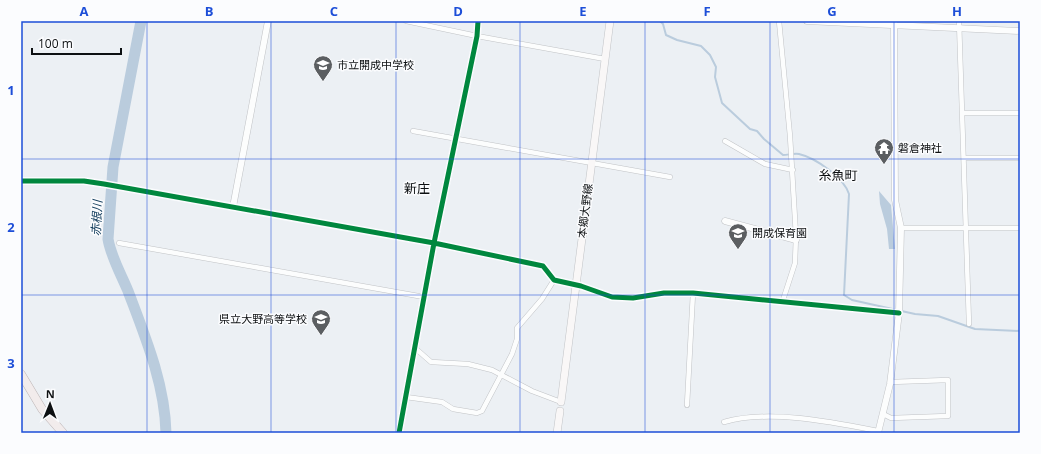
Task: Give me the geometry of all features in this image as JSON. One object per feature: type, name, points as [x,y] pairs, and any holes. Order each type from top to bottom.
[{"type":"highway","points":[[21,374],[42,409],[62,433]]},
{"type":"main road","name":"本郷大野線","points":[[561,402],[610,21]]},
{"type":"main road","points":[[557,433],[560,411]]},
{"type":"street","points":[[233,206],[268,21]]},
{"type":"street","points":[[406,21],[477,36],[605,59]]},
{"type":"street","points":[[399,433],[434,243],[477,36],[478,21]]},
{"type":"street","points":[[779,21],[793,170],[796,240],[795,263],[783,300]]},
{"type":"street","points":[[807,21],[1020,31]]},
{"type":"street","points":[[959,21],[965,158],[969,324]]},
{"type":"street","points":[[724,422],[757,416],[829,422],[878,432],[891,382],[899,313],[901,228],[895,200],[894,24]]},
{"type":"street","points":[[963,113],[1020,113]]},
{"type":"street","points":[[413,131],[670,177]]},
{"type":"street","points":[[725,141],[765,164],[793,170]]},
{"type":"street","points":[[965,158],[1020,158]]},
{"type":"street","points":[[21,181],[84,181],[124,187],[434,243],[543,266],[554,280],[581,286],[612,297],[633,298],[664,293],[693,293],[783,300],[899,313]]},
{"type":"street","points":[[725,221],[796,240]]},
{"type":"street","points":[[901,228],[1020,228]]},
{"type":"street","points":[[119,243],[424,297]]},
{"type":"street","points":[[406,396],[442,402],[453,409],[477,413],[482,411],[501,375],[517,339],[517,328],[542,299],[554,280]]},
{"type":"street","points":[[687,405],[693,293]]},
{"type":"street","points":[[415,348],[431,362],[468,364],[492,370],[532,391],[561,402],[560,411]]},
{"type":"street","points":[[883,414],[891,418],[948,416],[948,380],[891,382]]},
{"type":"water","points":[[879,191],[891,205],[895,249],[889,249],[887,229],[880,204]]},
{"type":"waterway","name":"赤根川","points":[[141,21],[113,167],[108,239],[109,246],[128,291],[153,360],[162,396],[166,433]]},
{"type":"waterway","points":[[660,21],[663,24],[666,35],[677,40],[701,46],[710,55],[716,67],[715,77],[722,103],[750,129],[757,131],[783,155],[799,154],[821,164],[835,175],[846,188],[849,194],[844,295],[852,300],[915,314],[938,316],[975,329],[1020,331]]},
{"type":"cycle path","points":[[399,433],[434,243],[477,36],[478,21]]},
{"type":"cycle path","points":[[21,181],[84,181],[104,184],[434,243],[543,266],[554,280],[581,286],[612,297],[633,298],[664,293],[693,293],[899,313]]},
{"type":"place","name":"市立開成中学校","points":[[323,82]]},
{"type":"place","name":"磐倉神社","points":[[884,165]]},
{"type":"place","name":"開成保育園","points":[[738,250]]},
{"type":"place","name":"県立大野高等学校","points":[[321,336]]},
{"type":"district","name":"糸魚町","points":[[838,175]]},
{"type":"district","name":"新庄","points":[[417,188]]}]
